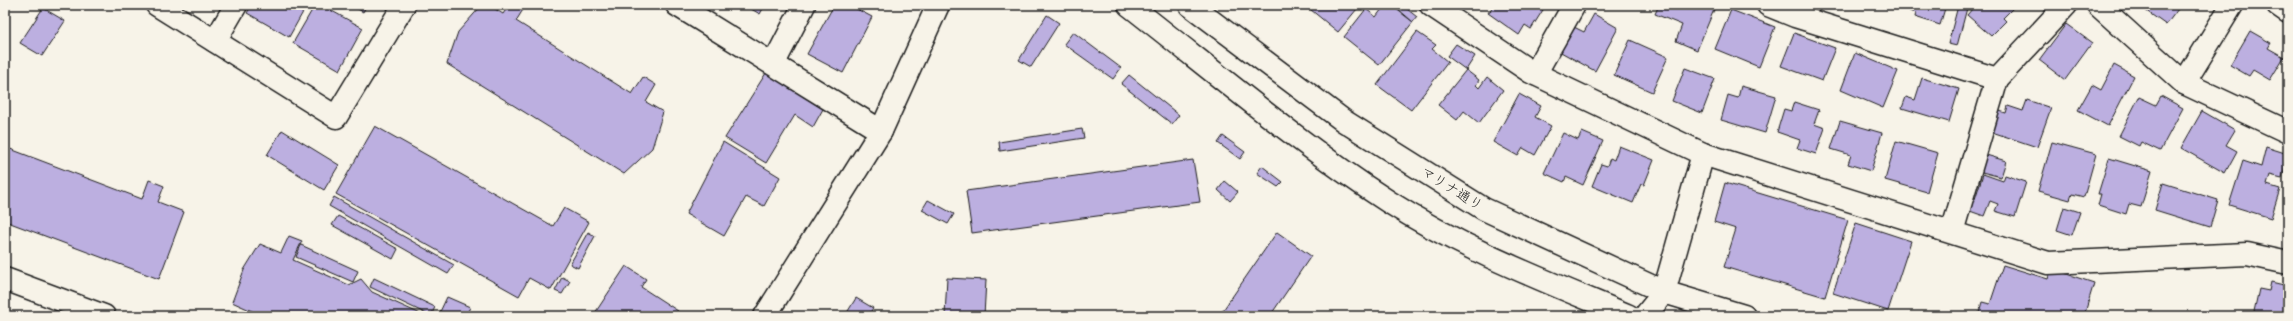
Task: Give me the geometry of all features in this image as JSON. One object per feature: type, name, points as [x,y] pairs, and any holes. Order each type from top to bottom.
[{"type":"street","points":[[157,5],[336,117],[404,5]]},
{"type":"street","points":[[215,41],[236,5]]},
{"type":"street","points":[[677,5],[774,63],[881,131]]},
{"type":"street","points":[[774,63],[804,5]]},
{"type":"street","points":[[765,316],[881,131],[938,5]]},
{"type":"street","points":[[1129,5],[1322,156],[1390,203],[1483,254],[1629,316]]},
{"type":"street","name":"マリナ通り","points":[[1190,5],[1344,121],[1484,209],[1664,292],[1744,316]]},
{"type":"street","points":[[1431,5],[1535,74],[1703,154],[2048,263],[2247,254],[2288,263]]},
{"type":"street","points":[[1535,74],[1574,5]]},
{"type":"street","points":[[1768,5],[1792,11],[1997,79]]},
{"type":"street","points":[[1952,232],[1997,79],[2066,5]]},
{"type":"street","points":[[2098,5],[2184,83],[2288,132]]},
{"type":"street","points":[[2184,83],[2232,5]]},
{"type":"street","points":[[2278,5],[2288,12]]},
{"type":"street","points":[[1645,316],[1664,292],[1703,154]]},
{"type":"street","points":[[5,279],[104,316]]},
{"type":"building","points":[[252,5],[307,5],[289,37],[247,13]]},
{"type":"building","points":[[315,5],[321,5],[363,28],[340,70],[293,43]]},
{"type":"building","points":[[351,5],[367,5],[363,12]]},
{"type":"building","points":[[482,5],[489,5],[503,14],[509,5],[519,5],[524,8],[516,21],[632,94],[643,77],[656,85],[646,102],[663,112],[652,148],[624,174],[447,64],[458,32]]},
{"type":"building","points":[[744,5],[765,5],[760,14]]},
{"type":"building","points":[[834,5],[849,5],[872,17],[843,73],[807,54]]},
{"type":"building","points":[[1305,5],[1352,5],[1357,9],[1338,32]]},
{"type":"building","points":[[1385,5],[1391,5],[1413,22],[1379,65],[1344,37],[1366,9],[1376,17]]},
{"type":"building","points":[[1402,5],[1417,17],[1413,22],[1398,9]]},
{"type":"building","points":[[1494,5],[1546,5],[1531,29],[1525,25],[1519,35],[1488,13]]},
{"type":"building","points":[[1659,5],[1716,5],[1697,50],[1676,41],[1682,25],[1655,14]]},
{"type":"building","points":[[1905,5],[1946,5],[1940,25],[1915,17],[1916,13],[1904,9]]},
{"type":"building","points":[[1970,5],[2016,5],[2003,18],[2006,21],[1991,36],[1967,15],[1973,8]]},
{"type":"building","points":[[2138,5],[2181,5],[2166,25]]},
{"type":"building","points":[[1958,6],[1967,8],[1957,46],[1948,44]]},
{"type":"building","points":[[43,8],[65,21],[42,56],[20,43]]},
{"type":"building","points":[[1731,10],[1775,27],[1759,67],[1715,49]]},
{"type":"building","points":[[1594,14],[1618,28],[1595,71],[1559,51],[1572,26],[1584,32]]},
{"type":"building","points":[[1047,15],[1059,23],[1031,67],[1019,60]]},
{"type":"building","points":[[2066,24],[2092,43],[2065,80],[2039,60]]},
{"type":"building","points":[[2250,31],[2271,43],[2268,48],[2284,57],[2270,80],[2253,70],[2249,76],[2230,65]]},
{"type":"building","points":[[1073,32],[1121,68],[1113,79],[1064,44]]},
{"type":"building","points":[[1417,32],[1436,45],[1432,49],[1448,62],[1411,110],[1377,85]]},
{"type":"building","points":[[1794,33],[1835,48],[1822,81],[1781,66]]},
{"type":"building","points":[[1630,40],[1668,57],[1652,92],[1614,75]]},
{"type":"building","points":[[1456,44],[1475,56],[1466,70],[1447,56]]},
{"type":"building","points":[[1855,53],[1898,71],[1883,108],[1841,90]]},
{"type":"building","points":[[2114,65],[2134,76],[2108,126],[2078,110],[2092,85],[2101,90]]},
{"type":"building","points":[[1685,68],[1715,79],[1702,113],[1672,101]]},
{"type":"building","points":[[1466,70],[1479,80],[1476,85],[1479,88],[1487,77],[1503,90],[1479,123],[1464,111],[1457,120],[1438,105]]},
{"type":"building","points":[[766,73],[823,109],[813,127],[795,115],[766,163],[725,138]]},
{"type":"building","points":[[1129,75],[1179,115],[1172,124],[1121,84]]},
{"type":"building","points":[[1922,78],[1959,89],[1949,122],[1902,108],[1906,97],[1915,100]]},
{"type":"building","points":[[1741,86],[1776,96],[1765,133],[1721,120],[1728,95],[1738,98]]},
{"type":"building","points":[[1519,94],[1541,106],[1535,117],[1551,126],[1535,155],[1523,148],[1518,156],[1493,142]]},
{"type":"building","points":[[2161,96],[2183,108],[2160,151],[2141,142],[2139,146],[2119,136],[2139,97],[2156,105]]},
{"type":"building","points":[[2027,100],[2051,108],[2037,147],[1989,131],[1996,110],[2006,113],[2008,106],[2023,111]]},
{"type":"building","points":[[1794,102],[1819,110],[1814,124],[1825,128],[1816,154],[1797,148],[1800,140],[1777,132],[1784,109],[1791,111]]},
{"type":"building","points":[[2202,111],[2235,130],[2226,145],[2237,151],[2225,173],[2181,148]]},
{"type":"building","points":[[1840,121],[1882,133],[1871,171],[1848,164],[1851,155],[1831,149]]},
{"type":"building","points":[[375,126],[553,226],[564,208],[589,222],[551,290],[529,278],[519,296],[336,194]]},
{"type":"building","points":[[1082,129],[1084,138],[1000,151],[999,142]]},
{"type":"building","points":[[282,130],[339,165],[324,190],[267,155]]},
{"type":"building","points":[[1582,132],[1603,141],[1583,185],[1566,177],[1564,182],[1544,173],[1563,133],[1578,140]]},
{"type":"building","points":[[1223,136],[1245,152],[1240,159],[1218,143]]},
{"type":"building","points":[[1896,141],[1938,153],[1927,192],[1885,180]]},
{"type":"building","points":[[723,142],[780,177],[764,206],[746,197],[724,236],[686,214]]},
{"type":"building","points":[[2052,142],[2096,154],[2084,197],[2072,194],[2070,200],[2038,191]]},
{"type":"building","points":[[1619,146],[1654,160],[1644,185],[1641,184],[1633,203],[1592,186],[1601,164],[1607,166],[1610,158],[1614,160]]},
{"type":"building","points":[[5,147],[142,199],[149,180],[164,186],[158,202],[184,212],[159,279],[5,221]]},
{"type":"building","points":[[2266,147],[2288,154],[2282,178],[2270,175],[2267,185],[2280,189],[2271,218],[2229,205],[2243,161],[2261,167]]},
{"type":"building","points":[[1983,154],[2006,161],[2001,177],[1978,171]]},
{"type":"building","points":[[2109,158],[2152,171],[2141,207],[2129,204],[2126,214],[2098,205],[2101,194],[2098,194]]},
{"type":"building","points":[[1193,160],[1200,202],[972,233],[966,191]]},
{"type":"building","points":[[1262,166],[1283,182],[1278,187],[1257,173]]},
{"type":"building","points":[[1983,174],[2003,181],[2005,175],[2026,182],[2015,217],[1995,211],[1998,204],[1990,201],[1984,216],[1967,210],[1971,198],[1975,199]]},
{"type":"building","points":[[1225,181],[1238,192],[1230,201],[1218,190]]},
{"type":"building","points":[[1725,183],[1848,220],[1825,297],[1724,267],[1736,229],[1714,222]]},
{"type":"building","points":[[2163,183],[2218,200],[2210,227],[2155,210]]},
{"type":"building","points":[[334,197],[454,265],[448,274],[329,206]]},
{"type":"building","points":[[928,200],[954,214],[948,224],[922,210]]},
{"type":"building","points":[[2064,207],[2080,212],[2072,235],[2057,230]]},
{"type":"building","points":[[338,216],[398,249],[393,259],[332,225]]},
{"type":"building","points":[[1856,223],[1911,241],[1888,311],[1833,293]]},
{"type":"building","points":[[588,232],[595,236],[578,268],[570,264]]},
{"type":"building","points":[[1277,232],[1311,256],[1270,316],[1219,316]]},
{"type":"building","points":[[289,236],[302,241],[293,260],[349,285],[361,279],[372,292],[425,316],[263,316],[232,302],[244,270],[260,244],[281,253]]},
{"type":"building","points":[[301,245],[358,271],[353,282],[296,257]]},
{"type":"building","points":[[2003,265],[2048,279],[2051,269],[2094,283],[2084,316],[1978,316],[1982,302],[1990,304]]},
{"type":"building","points":[[626,266],[646,279],[641,287],[678,311],[675,316],[593,316]]},
{"type":"building","points":[[562,277],[570,281],[562,294],[555,291]]},
{"type":"building","points":[[374,278],[435,307],[431,316],[370,287]]},
{"type":"building","points":[[947,278],[986,280],[984,316],[945,316]]},
{"type":"building","points":[[2271,282],[2288,286],[2288,316],[2253,316],[2259,289],[2269,291]]},
{"type":"building","points":[[447,297],[470,307],[466,316],[438,316]]},
{"type":"building","points":[[856,298],[873,308],[868,316],[845,316]]}]
